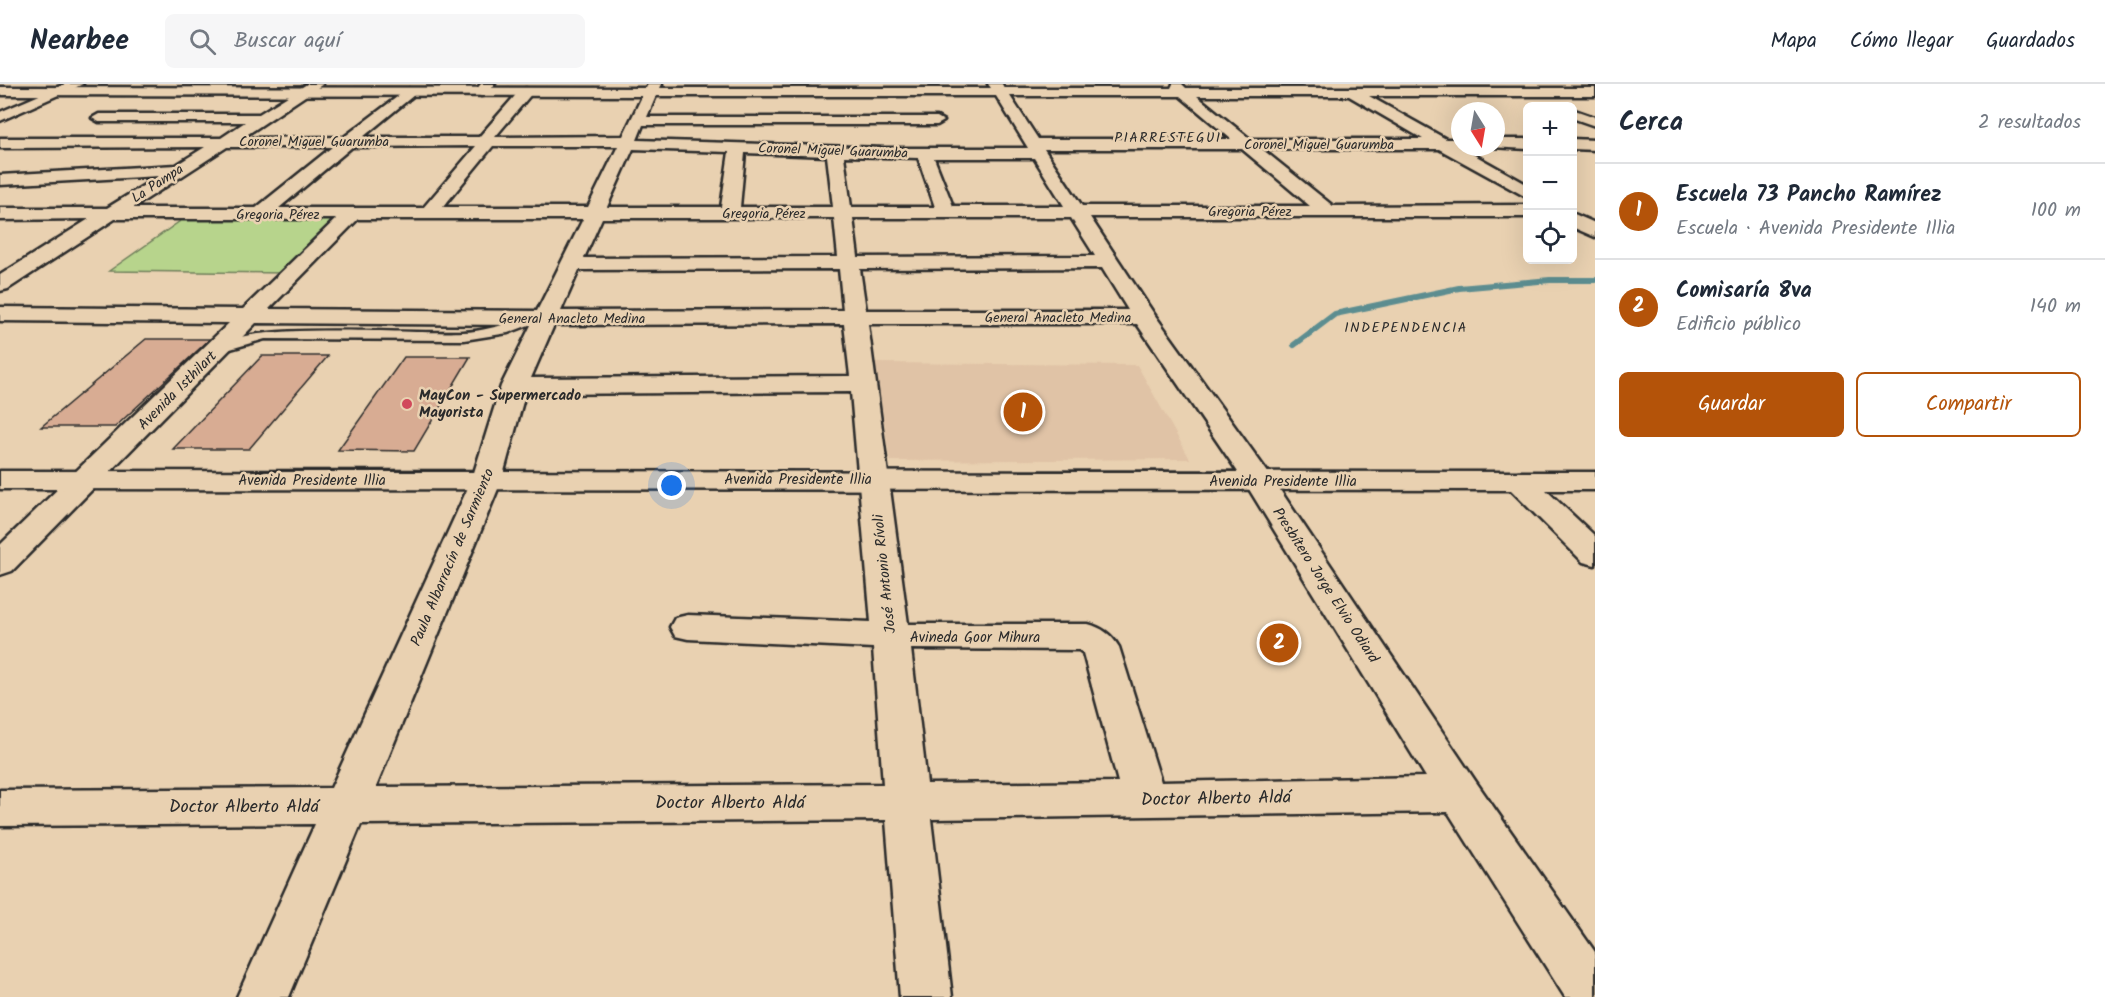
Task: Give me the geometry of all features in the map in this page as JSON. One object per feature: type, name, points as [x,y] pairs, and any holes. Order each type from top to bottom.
[{"type":"street","points":[[0,117],[76,84]]},
{"type":"street","points":[[1507,84],[1549,102]]},
{"type":"street","points":[[0,92],[153,92],[309,88],[409,92],[484,88],[526,92],[653,88],[1345,88],[1595,92]]},
{"type":"street","name":"La Pampa","points":[[0,284],[309,88]]},
{"type":"street","name":"Paula Albarracín de Sarmiento","points":[[263,997],[487,479],[514,386],[542,318],[571,264],[653,88]]},
{"type":"street","name":"Presbítero Jorge Elvio Odiard","points":[[998,88],[1144,317],[1259,481],[1460,794],[1594,997]]},
{"type":"street","points":[[1178,88],[1328,211]]},
{"type":"street","points":[[1345,88],[1523,191]]},
{"type":"street","points":[[51,143],[153,92]]},
{"type":"street","points":[[260,214],[409,92]]},
{"type":"street","points":[[428,214],[485,146],[486,141],[526,92]]},
{"type":"street","points":[[1577,114],[1595,122]]},
{"type":"street","points":[[90,123],[260,118]]},
{"type":"street","points":[[638,121],[937,121]]},
{"type":"street","points":[[866,121],[873,153]]},
{"type":"street","name":"Coronel Miguel Guarumba","points":[[0,143],[628,142],[873,153],[1247,144],[1451,144]]},
{"type":"street","points":[[0,159],[24,143]]},
{"type":"street","points":[[1505,144],[1523,144]]},
{"type":"street","points":[[1577,144],[1595,145]]},
{"type":"street","points":[[730,213],[738,147]]},
{"type":"street","name":"José Antonio Rívoli","points":[[835,151],[853,317],[875,479],[926,997]]},
{"type":"street","points":[[924,153],[946,212]]},
{"type":"street","points":[[0,180],[178,170]]},
{"type":"street","name":"Gregoria Pérez","points":[[0,214],[1523,211]]},
{"type":"street","points":[[1577,211],[1595,211]]},
{"type":"street","name":"Avenida Isthilart","points":[[0,564],[220,348],[352,214]]},
{"type":"street","points":[[1577,222],[1595,231]]},
{"type":"street","points":[[571,264],[1109,262]]},
{"type":"street","name":"General Anacleto Medina","points":[[0,314],[542,318],[1144,317]]},
{"type":"street","points":[[514,386],[862,384]]},
{"type":"street","name":"Avenida Presidente Illia","points":[[0,480],[1595,481]]},
{"type":"street","points":[[1519,481],[1595,555]]},
{"type":"street","name":"Avineda Goor Mihura","points":[[688,627],[891,636],[1088,637],[1100,647],[1145,800]]},
{"type":"street","name":"Doctor Alberto Aldá","points":[[0,808],[1145,800],[1460,794]]},
{"type":"lane","points":[[220,348],[264,335],[464,336],[508,329],[542,318]]},
{"type":"shaded area","points":[[875,363],[1137,365],[1190,459],[890,461]]},
{"type":"green space","points":[[186,217],[342,217],[284,273],[109,271]]},
{"type":"building","points":[[146,339],[210,339],[115,427],[41,427]]},
{"type":"building","points":[[262,356],[328,356],[249,449],[173,449]]},
{"type":"building","name":"MayCon - Supermercado Mayorista","points":[[404,357],[470,357],[414,451],[338,450]]},
{"type":"waterway","points":[[1294,345],[1335,314],[1459,288],[1550,280],[1595,280]]},
{"type":"place","name":"MayCon - Supermercado Mayorista","points":[[407,404]]},
{"type":"place","name":"Escuela 73 Pancho Ramírez","points":[[1023,412]]},
{"type":"place","name":"Comisaría 8va","points":[[1279,643]]},
{"type":"district","name":"PIARRESTEGUI","points":[[1168,137]]},
{"type":"district","name":"INDEPENDENCIA","points":[[1406,327]]}]
